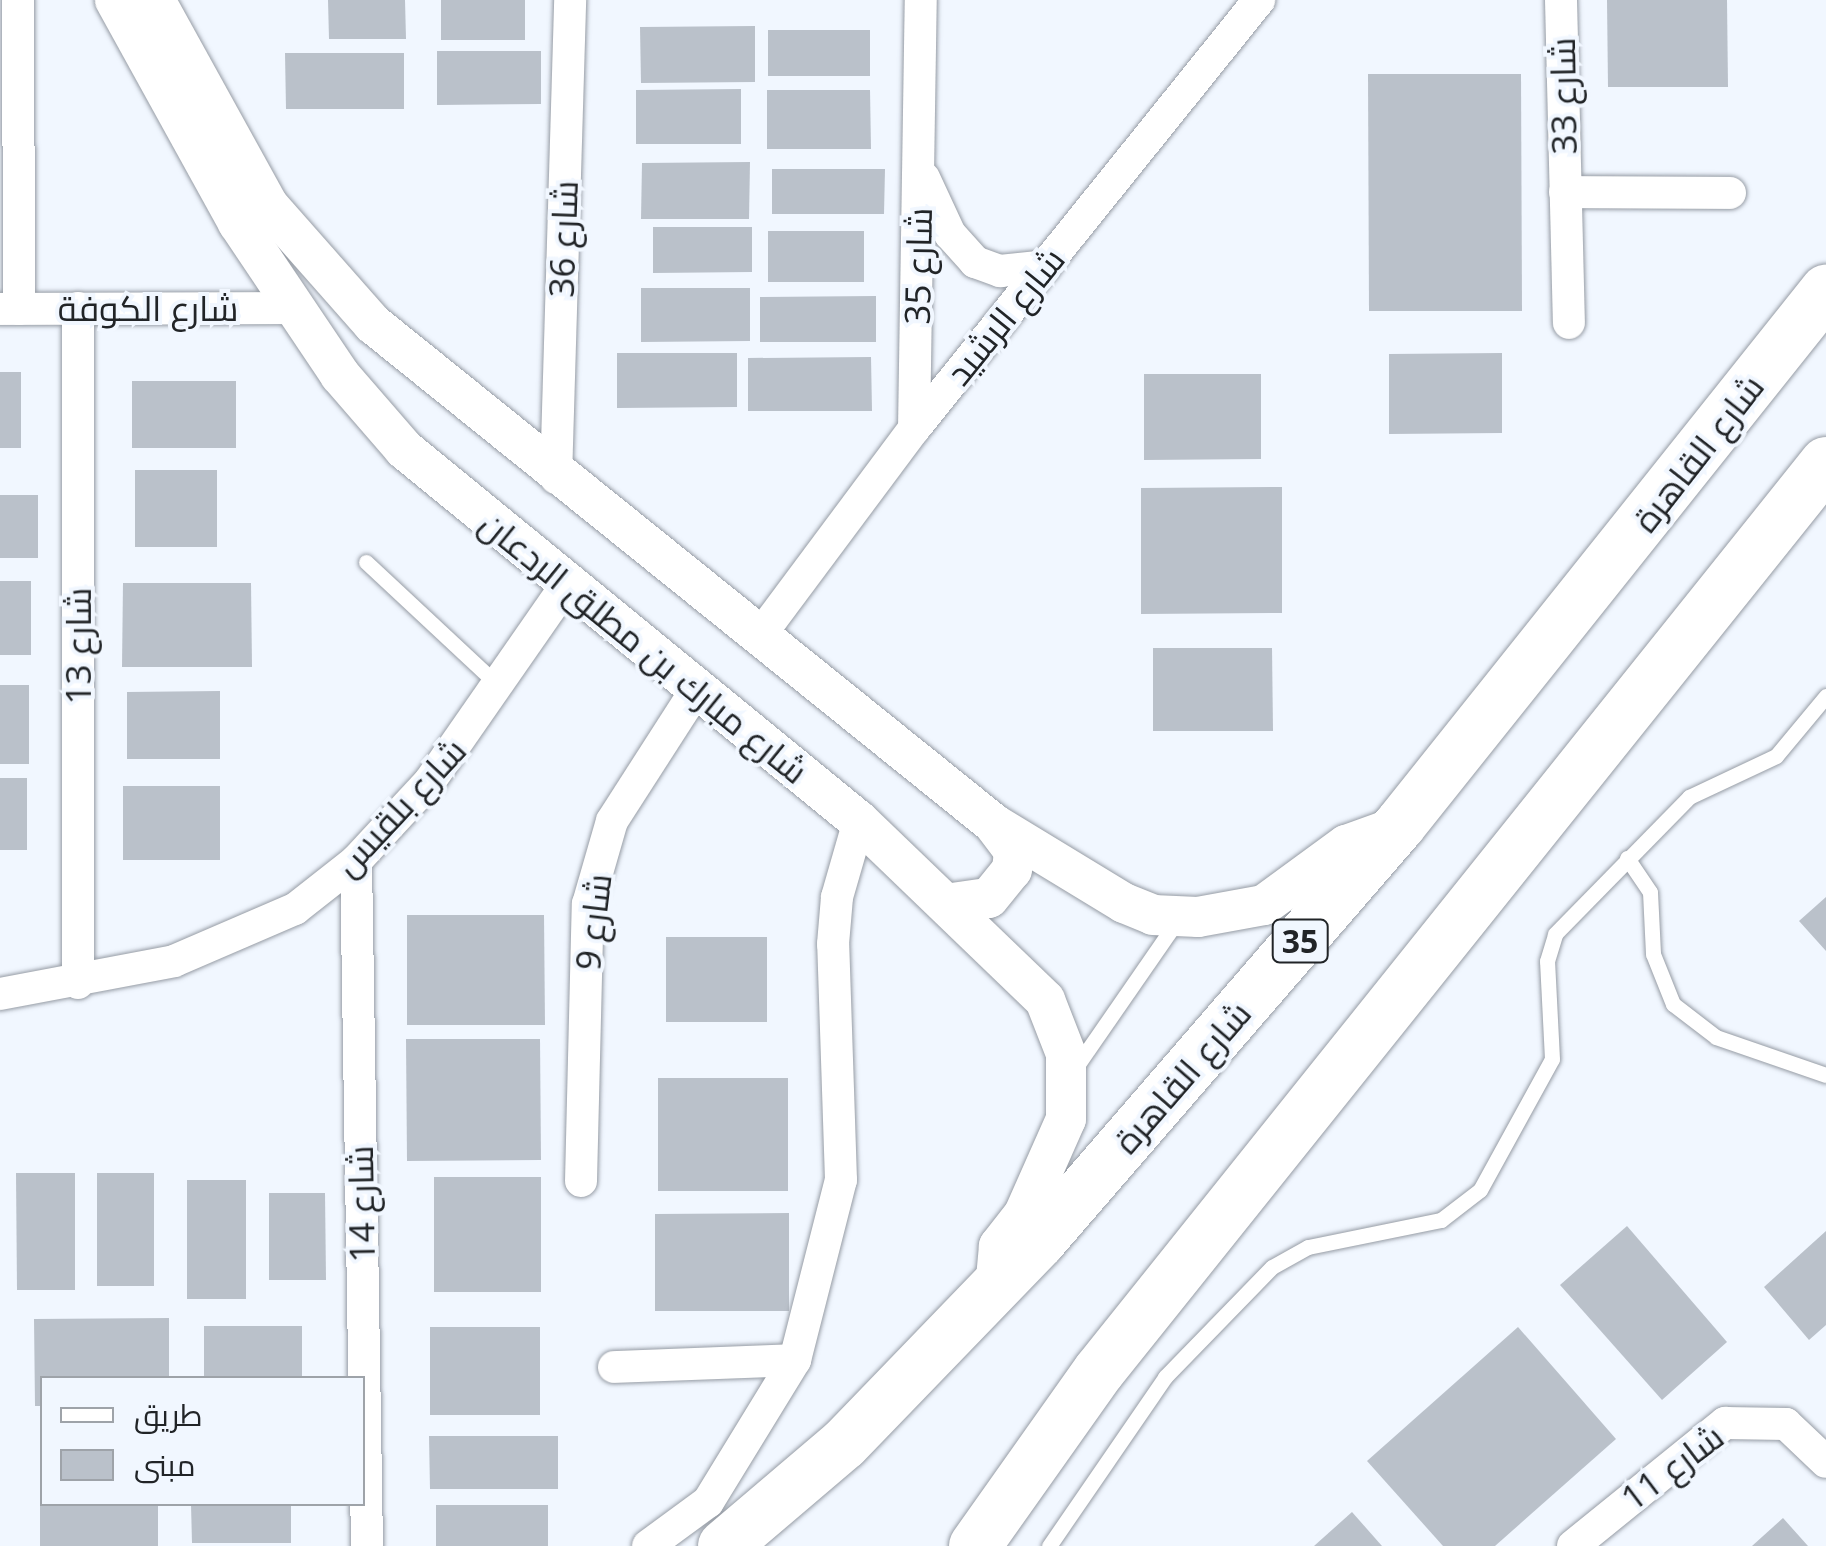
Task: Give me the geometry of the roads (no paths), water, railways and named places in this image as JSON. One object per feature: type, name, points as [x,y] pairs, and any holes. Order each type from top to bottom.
[{"type":"main road","name":"شارع القاهرة","points":[[724,1546],[844,1444],[995,1289],[1399,826],[1826,291]]},
{"type":"main road","points":[[976,1546],[1099,1370],[1826,463]]},
{"type":"street","points":[[10,309],[18,0]]},
{"type":"street","name":"شارع مبارك بن مطلق الردعان","points":[[116,0],[212,178],[364,404],[404,448],[564,587],[859,821],[952,902],[1045,1000],[1066,1054],[1066,1086],[1055,1152],[1000,1246],[995,1289]]},
{"type":"street","points":[[155,0],[268,206],[407,357],[994,824],[1124,902],[1154,915],[1198,917],[1264,905],[1346,845],[1399,826]]},
{"type":"street","name":"شارع 36","points":[[556,478],[570,0]]},
{"type":"street","name":"شارع 35","points":[[914,429],[921,0]]},
{"type":"street","points":[[1222,44],[1223,0]]},
{"type":"street","name":"شارع الرشيد","points":[[758,638],[914,429],[1259,0]]},
{"type":"street","name":"شارع 33","points":[[1560,0],[1569,322]]},
{"type":"street","name":"شارع 35","points":[[920,164],[966,254],[1000,271],[1046,266]]},
{"type":"street","name":"شارع 33","points":[[1566,192],[1730,194]]},
{"type":"street","name":"شارع 13","points":[[78,308],[78,983]]},
{"type":"street","name":"شارع الكوفة","points":[[10,309],[296,308]]},
{"type":"street","points":[[364,404],[374,379],[407,357]]},
{"type":"street","name":"شارع بلقيس","points":[[0,994],[78,983],[239,939],[356,861],[501,688],[564,587]]},
{"type":"street","name":"شارع 9","points":[[581,1181],[588,904],[612,821],[696,690]]},
{"type":"street","points":[[648,1546],[708,1502],[795,1360],[842,1180],[833,944],[837,896],[859,821]]},
{"type":"street","points":[[952,902],[971,904],[1003,886],[1014,851],[994,824]]},
{"type":"street","name":"شارع 14","points":[[356,861],[364,1376]]},
{"type":"street","points":[[614,1367],[795,1360]]},
{"type":"street","name":"شارع 11","points":[[1574,1546],[1725,1422],[1786,1424],[1826,1462]]},
{"type":"street","name":"شارع 14","points":[[365,1478],[366,1546]]},
{"type":"lane","points":[[366,562],[501,688]]},
{"type":"lane","points":[[1049,1546],[1165,1377],[1272,1268],[1308,1247],[1441,1220],[1480,1190],[1552,1059],[1547,961],[1555,934],[1701,787],[1789,746],[1826,696]]},
{"type":"lane","points":[[1627,858],[1650,892],[1653,954],[1673,1004],[1716,1037],[1826,1075]]},
{"type":"lane","points":[[1066,1086],[1102,1020],[1165,934],[1198,917]]}]
